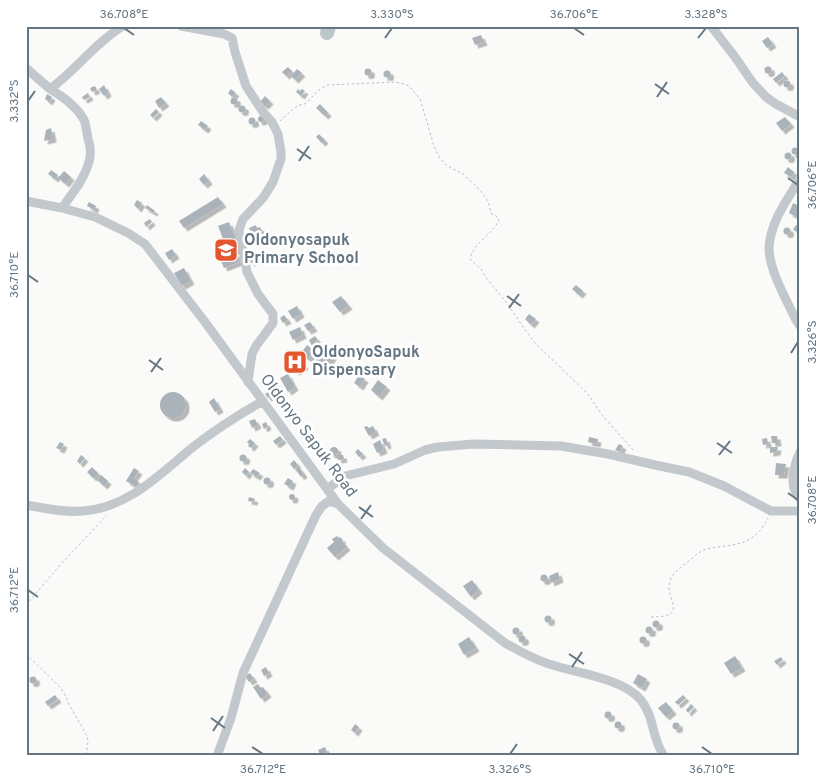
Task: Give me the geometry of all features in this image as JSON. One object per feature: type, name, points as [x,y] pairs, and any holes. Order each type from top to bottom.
[{"type":"street","points":[[50,88],[102,41],[122,26]]},
{"type":"street","points":[[182,26],[224,34],[230,37],[246,86],[278,134],[281,159],[277,172],[269,191],[243,218],[239,230],[247,272],[258,294],[273,314],[274,319],[252,354],[248,382]]},
{"type":"street","points":[[711,26],[753,83],[766,97],[800,117]]},
{"type":"street","points":[[26,68],[67,101],[84,121],[90,146],[89,163],[85,173],[62,208]]},
{"type":"street","points":[[800,181],[779,212],[769,249],[775,274],[800,326]]},
{"type":"street","name":"Oldonyo Sapuk Road","points":[[26,201],[85,213],[128,233],[145,244],[338,504],[383,548],[504,643],[549,664],[598,678],[630,690],[641,700],[649,712],[655,737],[664,756]]},
{"type":"street","points":[[26,505],[66,512],[84,511],[122,501],[151,482],[213,432],[263,401]]},
{"type":"street","points":[[327,488],[352,473],[394,464],[425,450],[452,445],[561,446],[608,454],[689,472],[711,480],[771,511],[800,511]]},
{"type":"street","points":[[800,452],[794,475],[794,488],[800,499]]},
{"type":"street","points":[[217,756],[231,718],[243,673],[316,515],[322,506],[329,501],[338,504]]},
{"type":"path","points":[[275,127],[293,109],[305,104],[321,88],[328,85],[396,82],[409,86],[420,99],[435,149],[440,158],[445,164],[463,174],[479,189],[488,202],[491,213],[499,219],[496,226],[477,244],[470,258],[508,303],[535,343],[588,394],[602,415],[644,463]]},
{"type":"path","points":[[26,605],[61,564],[111,511]]},
{"type":"path","points":[[651,617],[669,615],[672,611],[674,604],[670,596],[669,583],[677,571],[698,552],[709,548],[733,545],[754,537],[760,531],[771,511]]},
{"type":"path","points":[[26,654],[64,693],[87,736],[86,756]]},
{"type":"building","points":[[481,35],[484,42],[475,45],[472,38]]},
{"type":"building","points":[[768,37],[773,44],[767,48],[762,41]]},
{"type":"building","points":[[768,66],[772,70],[768,74],[764,70]]},
{"type":"building","points":[[288,67],[292,71],[286,76],[282,72]]},
{"type":"building","points":[[297,69],[302,73],[295,80],[291,76]]},
{"type":"building","points":[[368,69],[371,72],[368,75],[365,72]]},
{"type":"building","points":[[387,70],[391,74],[387,78],[383,74]]},
{"type":"building","points":[[782,72],[785,76],[776,83],[773,79]]},
{"type":"building","points":[[787,80],[791,84],[787,88],[783,84]]},
{"type":"building","points":[[104,85],[108,93],[104,96],[99,89]]},
{"type":"building","points":[[95,86],[97,90],[92,92],[90,88]]},
{"type":"building","points":[[231,89],[236,93],[232,97],[228,93]]},
{"type":"building","points":[[298,89],[305,91],[301,96],[296,92]]},
{"type":"building","points":[[88,93],[90,97],[84,100],[82,97]]},
{"type":"building","points":[[47,94],[52,97],[49,102],[45,99]]},
{"type":"building","points":[[265,96],[270,101],[265,106],[260,102]]},
{"type":"building","points":[[161,97],[166,103],[159,108],[155,101]]},
{"type":"building","points":[[234,97],[238,101],[234,105],[230,101]]},
{"type":"building","points":[[320,104],[328,113],[325,116],[316,108]]},
{"type":"building","points":[[242,105],[246,109],[242,113],[238,109]]},
{"type":"building","points":[[156,109],[159,112],[153,118],[150,115]]},
{"type":"building","points":[[261,116],[264,119],[261,122],[258,119]]},
{"type":"building","points":[[785,117],[791,124],[782,131],[776,123]]},
{"type":"building","points":[[252,118],[255,121],[252,124],[249,121]]},
{"type":"building","points":[[201,121],[208,126],[205,130],[198,125]]},
{"type":"building","points":[[51,128],[53,139],[44,141],[46,130]]},
{"type":"building","points":[[319,134],[325,140],[322,143],[316,137]]},
{"type":"building","points":[[795,147],[799,151],[795,155],[791,151]]},
{"type":"building","points":[[788,152],[792,156],[788,160],[784,156]]},
{"type":"building","points":[[788,167],[794,172],[791,177],[784,173]]},
{"type":"building","points":[[51,170],[58,175],[55,179],[48,174]]},
{"type":"building","points":[[64,171],[71,177],[66,184],[58,178]]},
{"type":"building","points":[[204,174],[209,181],[204,185],[199,179]]},
{"type":"building","points":[[218,197],[223,204],[184,228],[179,221]]},
{"type":"building","points":[[137,200],[142,203],[138,209],[134,205]]},
{"type":"building","points":[[89,202],[96,206],[94,210],[87,206]]},
{"type":"building","points":[[793,203],[800,206],[800,219],[789,213]]},
{"type":"building","points":[[147,205],[155,211],[154,213],[145,208]]},
{"type":"building","points":[[150,219],[152,222],[146,227],[144,223]]},
{"type":"building","points":[[800,221],[800,227],[796,232],[793,229]]},
{"type":"building","points":[[229,222],[236,240],[225,244],[218,226]]},
{"type":"building","points":[[256,225],[262,231],[259,232],[260,235],[253,238],[249,228]]},
{"type":"building","points":[[787,228],[790,231],[787,234],[784,231]]},
{"type":"building","points":[[235,241],[239,249],[232,252],[228,245]]},
{"type":"building","points":[[172,249],[176,255],[169,260],[165,253]]},
{"type":"building","points":[[236,253],[239,262],[224,268],[220,259]]},
{"type":"building","points":[[251,255],[252,258],[255,256],[257,260],[251,263],[248,256]]},
{"type":"building","points":[[184,268],[191,281],[182,286],[174,273]]},
{"type":"building","points":[[576,285],[583,291],[579,295],[572,289]]},
{"type":"building","points":[[341,296],[349,306],[340,312],[332,302]]},
{"type":"building","points":[[297,306],[301,314],[293,319],[288,311]]},
{"type":"building","points":[[529,314],[536,319],[531,325],[525,319]]},
{"type":"building","points":[[284,315],[288,320],[283,323],[280,318]]},
{"type":"building","points":[[310,322],[314,328],[308,331],[304,325]]},
{"type":"building","points":[[300,327],[303,335],[293,340],[289,332]]},
{"type":"building","points":[[315,336],[318,340],[315,342],[317,346],[313,348],[309,340]]},
{"type":"building","points":[[307,345],[315,351],[308,359],[301,353]]},
{"type":"building","points":[[346,345],[354,349],[353,352],[345,349]]},
{"type":"building","points":[[324,348],[334,355],[325,368],[315,361]]},
{"type":"building","name":"OldonyoSapuk Dispensary","points":[[295,352],[305,366],[296,372],[286,358]]},
{"type":"building","points":[[288,374],[295,387],[288,392],[280,378]]},
{"type":"building","points":[[359,375],[365,379],[360,387],[354,383]]},
{"type":"building","points":[[378,380],[387,387],[379,397],[371,390]]},
{"type":"building","points":[[272,389],[275,393],[268,398],[265,394]]},
{"type":"building","points":[[173,392],[182,396],[186,405],[182,414],[173,418],[164,414],[160,405],[164,396]]},
{"type":"building","points":[[214,398],[220,409],[215,412],[209,402]]},
{"type":"building","points":[[255,419],[258,425],[252,428],[249,421]]},
{"type":"building","points":[[266,422],[268,426],[264,429],[262,424]]},
{"type":"building","points":[[367,426],[369,428],[373,426],[376,432],[369,436],[364,427]]},
{"type":"building","points":[[280,436],[283,440],[276,445],[273,441]]},
{"type":"building","points":[[771,436],[777,436],[778,443],[772,443]]},
{"type":"building","points":[[589,437],[598,439],[597,444],[588,442]]},
{"type":"building","points":[[386,438],[388,445],[385,446],[382,439]]},
{"type":"building","points":[[767,438],[768,444],[763,445],[762,439]]},
{"type":"building","points":[[250,439],[255,443],[251,448],[247,442]]},
{"type":"building","points":[[380,440],[384,450],[377,453],[373,444]]},
{"type":"building","points":[[60,442],[64,444],[61,450],[56,448]]},
{"type":"building","points":[[619,444],[623,446],[620,452],[615,450]]},
{"type":"building","points":[[334,447],[338,451],[334,455],[330,451]]},
{"type":"building","points":[[770,447],[778,447],[777,452],[770,453]]},
{"type":"building","points":[[358,449],[363,454],[359,457],[355,452]]},
{"type":"building","points":[[243,454],[247,458],[243,462],[239,458]]},
{"type":"building","points":[[81,455],[85,458],[80,464],[77,461]]},
{"type":"building","points":[[337,455],[343,455],[344,459],[338,460]]},
{"type":"building","points":[[294,460],[298,465],[294,469],[290,464]]},
{"type":"building","points":[[776,463],[786,464],[784,475],[775,475]]},
{"type":"building","points":[[92,467],[98,473],[93,478],[87,472]]},
{"type":"building","points":[[299,467],[304,474],[301,477],[296,470]]},
{"type":"building","points":[[134,468],[139,471],[134,478],[139,482],[136,487],[126,481]]},
{"type":"building","points":[[245,468],[249,472],[246,476],[242,472]]},
{"type":"building","points":[[253,469],[260,473],[257,477],[250,473]]},
{"type":"building","points":[[101,475],[108,481],[104,486],[97,480]]},
{"type":"building","points":[[267,477],[271,481],[267,485],[263,481]]},
{"type":"building","points":[[288,478],[293,481],[290,487],[284,484]]},
{"type":"building","points":[[292,494],[295,497],[292,500],[289,497]]},
{"type":"building","points":[[249,497],[255,499],[254,502],[248,501]]},
{"type":"building","points":[[337,536],[343,540],[347,547],[335,557],[327,548],[334,542],[332,539]]},
{"type":"building","points":[[558,572],[560,579],[551,583],[549,576]]},
{"type":"building","points":[[544,574],[548,578],[544,582],[540,578]]},
{"type":"building","points":[[472,580],[479,590],[471,597],[463,586]]},
{"type":"building","points":[[548,615],[552,619],[548,623],[544,619]]},
{"type":"building","points":[[656,620],[660,624],[656,628],[652,624]]},
{"type":"building","points":[[649,627],[652,630],[649,633],[646,630]]},
{"type":"building","points":[[516,628],[519,631],[516,634],[513,631]]},
{"type":"building","points":[[522,635],[526,639],[522,643],[518,639]]},
{"type":"building","points":[[469,637],[476,648],[464,655],[458,644]]},
{"type":"building","points":[[643,637],[646,640],[643,643],[640,640]]},
{"type":"building","points":[[735,656],[742,668],[731,674],[724,663]]},
{"type":"building","points":[[781,657],[783,660],[777,665],[774,661]]},
{"type":"building","points":[[266,667],[269,673],[264,676],[261,670]]},
{"type":"building","points":[[250,673],[254,679],[249,682],[245,676]]},
{"type":"building","points":[[638,674],[647,679],[642,688],[633,683]]},
{"type":"building","points":[[33,677],[36,680],[33,683],[30,680]]},
{"type":"building","points":[[258,684],[268,694],[261,699],[253,687]]},
{"type":"building","points":[[55,695],[58,699],[48,706],[45,702]]},
{"type":"building","points":[[683,695],[686,698],[678,705],[675,702]]},
{"type":"building","points":[[666,702],[673,711],[666,717],[658,708]]},
{"type":"building","points":[[691,704],[694,707],[688,713],[686,710]]},
{"type":"building","points":[[608,712],[611,715],[608,718],[605,715]]},
{"type":"building","points":[[618,721],[622,725],[618,729],[614,725]]},
{"type":"building","points":[[676,723],[679,726],[676,729],[673,726]]},
{"type":"building","points":[[355,724],[359,727],[355,733],[351,730]]},
{"type":"building","points":[[325,747],[327,752],[320,755],[318,750]]},
{"type":"waterway","points":[[327,33],[329,26]]},
{"type":"place","name":"Oldonyosapuk Primary School","points":[[226,250]]},
{"type":"place","name":"OldonyoSapuk Dispensary","points":[[295,362]]}]
